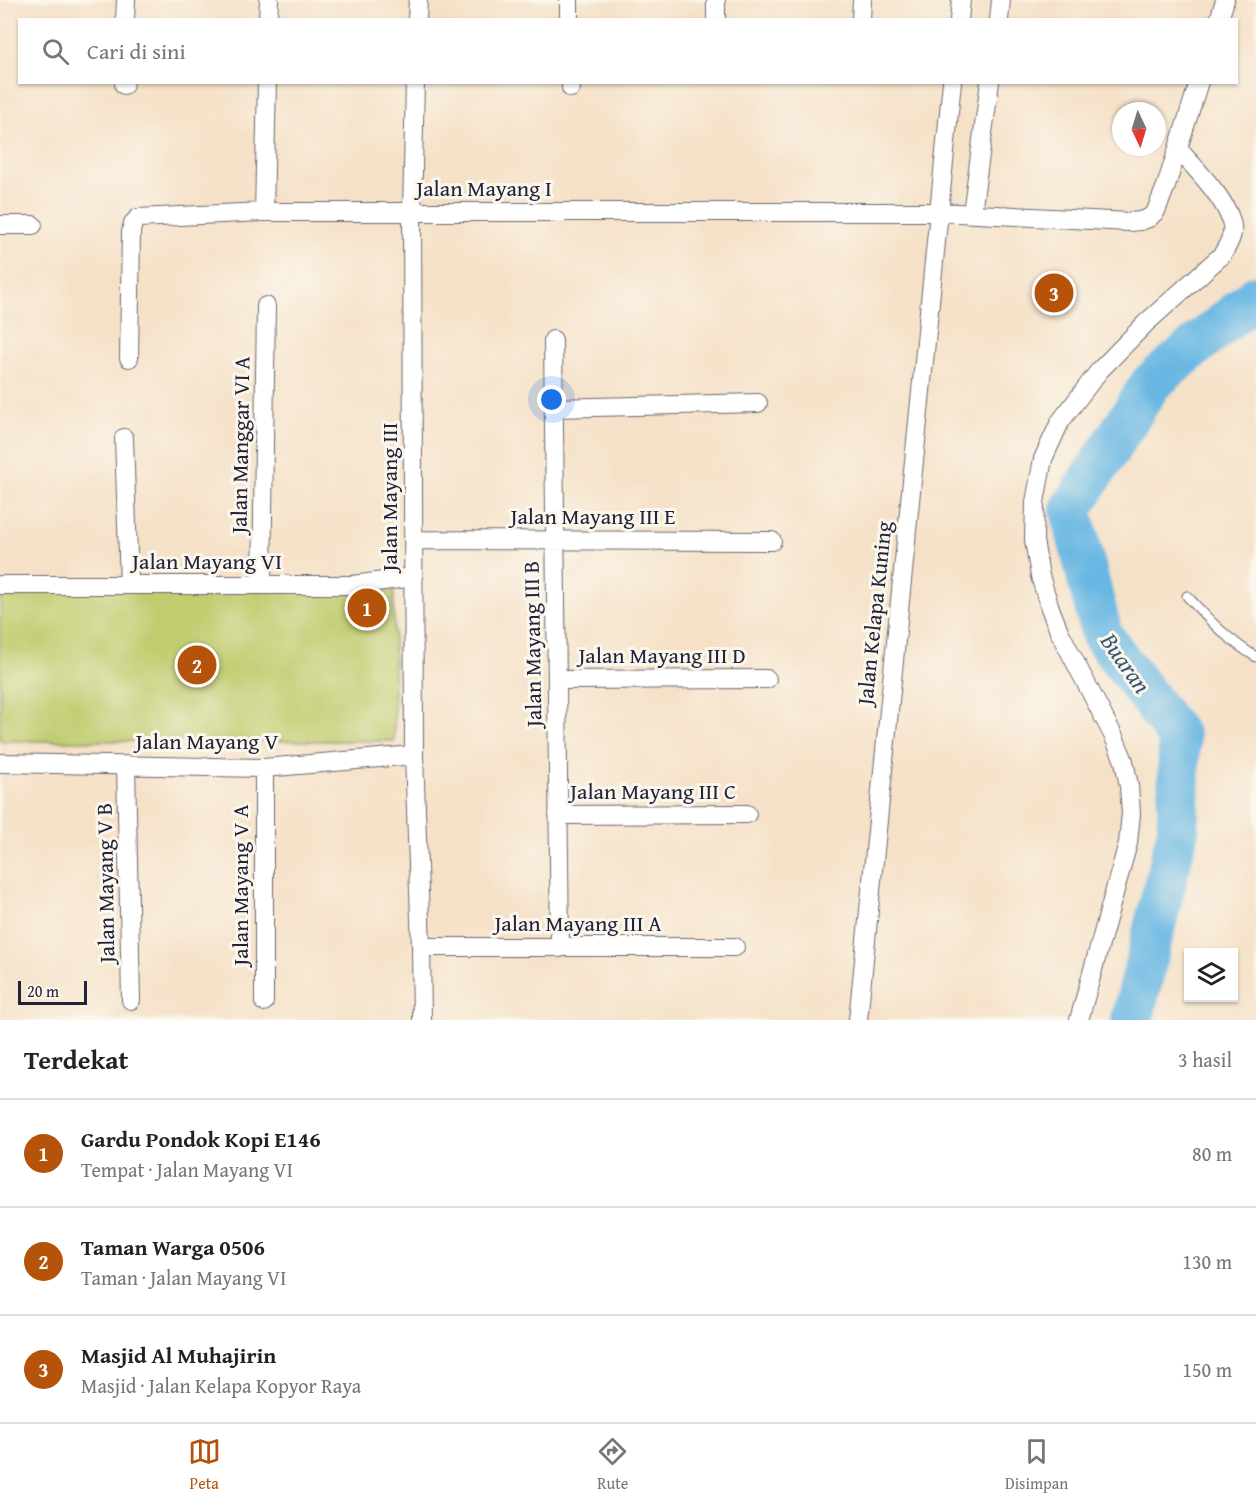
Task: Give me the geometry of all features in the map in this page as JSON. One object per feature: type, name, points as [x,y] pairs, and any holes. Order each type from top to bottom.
[{"type":"street","points":[[125,18],[126,0]]},
{"type":"street","points":[[268,18],[269,0]]},
{"type":"street","points":[[417,18],[418,0]]},
{"type":"street","points":[[569,0],[569,18]]},
{"type":"street","points":[[716,0],[716,18]]},
{"type":"street","points":[[861,18],[862,0]]},
{"type":"street","points":[[959,18],[961,0]]},
{"type":"street","points":[[999,18],[1001,0]]},
{"type":"street","points":[[1220,18],[1225,0]]},
{"type":"street","points":[[264,212],[267,84]]},
{"type":"street","name":"Jalan Mayang III","points":[[416,84],[412,211],[414,755],[422,1020]]},
{"type":"street","name":"Jalan Kelapa Kuning","points":[[858,1020],[952,84]]},
{"type":"street","points":[[972,213],[990,84]]},
{"type":"street","name":"Jalan Mayang I","points":[[129,358],[131,232],[134,220],[138,218],[264,212],[938,212],[1140,221],[1156,212],[1198,84]]},
{"type":"street","points":[[1079,1020],[1128,843],[1131,813],[1129,786],[1124,761],[1114,737],[1059,631],[1050,608],[1040,576],[1034,540],[1035,502],[1042,459],[1060,422],[1099,371],[1146,323],[1222,255],[1229,243],[1232,226],[1229,212],[1208,182],[1178,149]]},
{"type":"street","points":[[0,225],[33,225]]},
{"type":"street","name":"Jalan Manggar VI A","points":[[262,585],[266,306]]},
{"type":"street","name":"Jalan Mayang III B","points":[[553,340],[560,948]]},
{"type":"street","points":[[554,408],[758,404]]},
{"type":"street","points":[[124,438],[129,584]]},
{"type":"street","name":"Jalan Mayang III E","points":[[414,540],[772,541]]},
{"type":"street","name":"Jalan Mayang VI","points":[[0,585],[353,585],[414,577]]},
{"type":"street","name":"Jalan Mayang III D","points":[[557,680],[767,679]]},
{"type":"street","name":"Jalan Mayang V","points":[[0,763],[264,768],[414,755]]},
{"type":"street","name":"Jalan Mayang V B","points":[[126,765],[132,1000]]},
{"type":"street","name":"Jalan Mayang V A","points":[[264,768],[264,1002]]},
{"type":"street","name":"Jalan Mayang III C","points":[[558,815],[747,814]]},
{"type":"street","name":"Jalan Mayang III A","points":[[421,947],[735,947]]},
{"type":"lane","points":[[1187,596],[1214,626],[1239,647],[1256,657]]},
{"type":"green space","points":[[0,590],[394,590],[394,741],[0,741]]},
{"type":"waterway","name":"Buaran","points":[[1132,1020],[1178,830],[1179,738],[1102,635],[1071,510],[1151,383],[1256,296]]},
{"type":"place","name":"Masjid Al Muhajirin","points":[[1054,293]]},
{"type":"place","name":"Gardu Pondok Kopi E146","points":[[367,608]]},
{"type":"place","name":"Taman Warga 0506","points":[[197,665]]}]
